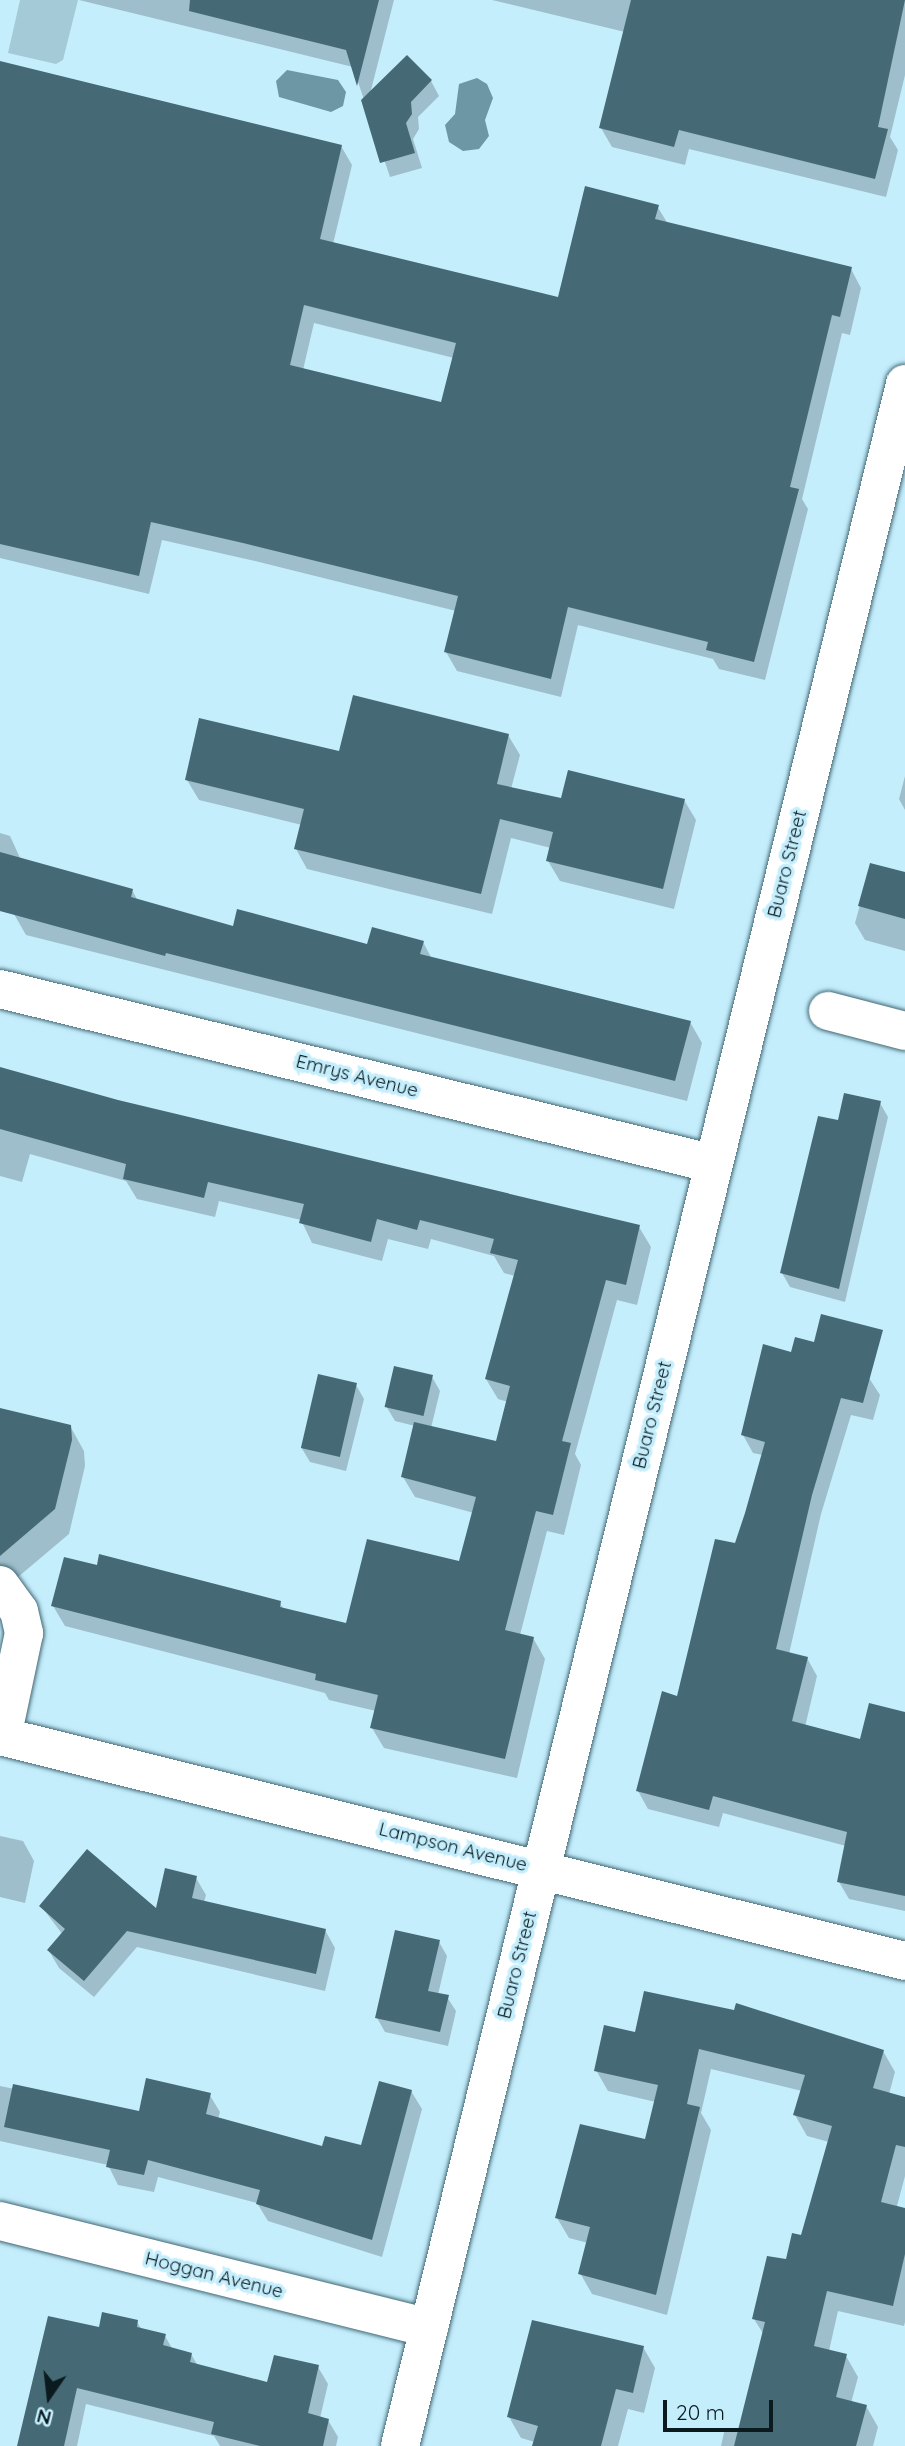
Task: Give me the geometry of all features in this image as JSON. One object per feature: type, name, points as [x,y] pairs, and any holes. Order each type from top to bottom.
[{"type":"street","name":"Buaro Street","points":[[400,2446],[905,384]]},
{"type":"street","name":"Emrys Avenue","points":[[0,989],[714,1164]]},
{"type":"street","points":[[828,1011],[905,1031]]},
{"type":"street","points":[[0,1586],[19,1611],[24,1633],[1,1736]]},
{"type":"street","name":"Lampson Avenue","points":[[1,1736],[541,1868],[905,1961]]},
{"type":"street","name":"Hoggan Avenue","points":[[0,2221],[429,2328]]},
{"type":"shaded area","points":[[20,0],[78,0],[63,60],[56,64],[8,53]]},
{"type":"shaded area","points":[[287,70],[338,80],[346,92],[343,106],[331,112],[279,97],[276,81]]},
{"type":"shaded area","points":[[477,78],[487,84],[493,98],[485,120],[489,136],[479,149],[463,151],[449,142],[445,125],[455,114],[459,84]]},
{"type":"building","points":[[190,0],[379,0],[357,86],[346,50],[189,11]]},
{"type":"building","points":[[631,0],[905,0],[878,127],[888,129],[875,179],[679,130],[674,147],[599,128]]},
{"type":"building","points":[[407,55],[432,80],[411,102],[412,114],[406,123],[415,153],[380,163],[361,100]]},
{"type":"building","points":[[0,61],[342,145],[320,239],[558,297],[585,186],[659,205],[655,219],[852,267],[840,317],[832,315],[790,487],[799,489],[754,662],[706,650],[708,642],[568,607],[551,679],[444,652],[458,596],[243,543],[151,522],[139,576],[0,544]],"holes":[[[304,305],[456,343],[441,402],[290,365]]]},
{"type":"building","points":[[353,695],[509,734],[497,784],[561,798],[568,770],[685,799],[663,889],[546,861],[553,832],[500,819],[481,894],[294,849],[304,809],[185,780],[199,718],[339,751]]},
{"type":"building","points":[[0,852],[133,889],[131,897],[233,926],[237,909],[367,944],[372,927],[424,941],[420,954],[691,1021],[675,1081],[166,953],[165,956],[0,911]]},
{"type":"building","points":[[870,863],[905,872],[905,919],[858,906]]},
{"type":"building","points":[[0,1067],[118,1100],[640,1225],[626,1285],[606,1280],[562,1441],[571,1443],[553,1515],[536,1511],[505,1630],[534,1637],[505,1759],[370,1728],[378,1695],[315,1680],[316,1674],[51,1606],[64,1557],[97,1565],[99,1554],[281,1601],[280,1607],[346,1623],[367,1539],[459,1561],[476,1497],[401,1477],[414,1422],[496,1441],[510,1386],[485,1379],[518,1260],[490,1253],[494,1239],[420,1220],[417,1230],[377,1219],[371,1242],[299,1223],[304,1204],[208,1182],[204,1198],[123,1179],[126,1164],[0,1129]]},
{"type":"building","points":[[844,1093],[881,1101],[839,1289],[780,1273],[818,1116],[838,1120]]},
{"type":"building","points":[[821,1314],[883,1330],[863,1403],[841,1398],[812,1495],[776,1649],[808,1657],[792,1721],[860,1739],[869,1703],[905,1712],[905,1896],[837,1882],[847,1832],[713,1796],[709,1810],[636,1791],[662,1691],[677,1696],[715,1539],[735,1543],[745,1513],[765,1442],[741,1435],[763,1344],[791,1352],[795,1337],[814,1342]]},
{"type":"building","points":[[394,1366],[433,1375],[424,1416],[385,1407]]},
{"type":"building","points":[[318,1374],[357,1383],[340,1457],[301,1448]]},
{"type":"building","points":[[0,1408],[71,1425],[72,1440],[55,1509],[0,1556]]},
{"type":"building","points":[[87,1849],[156,1908],[165,1868],[197,1876],[192,1898],[326,1929],[316,1974],[127,1931],[84,1981],[47,1950],[65,1929],[39,1906]]},
{"type":"building","points":[[395,1930],[440,1940],[428,1991],[449,1995],[440,2032],[375,2018]]},
{"type":"building","points":[[644,1991],[734,2010],[736,2003],[884,2050],[873,2088],[905,2097],[905,2147],[896,2145],[881,2202],[905,2208],[905,2254],[893,2306],[827,2291],[814,2346],[847,2354],[836,2397],[867,2405],[856,2446],[734,2446],[765,2322],[752,2319],[767,2256],[786,2259],[792,2233],[801,2235],[832,2126],[793,2115],[805,2075],[699,2049],[687,2104],[700,2107],[656,2295],[578,2274],[590,2227],[555,2218],[580,2124],[645,2139],[658,2085],[594,2071],[604,2025],[635,2032]]},
{"type":"building","points":[[146,2078],[211,2093],[206,2114],[322,2146],[325,2136],[361,2145],[379,2081],[412,2090],[372,2240],[256,2204],[260,2190],[148,2160],[144,2175],[106,2167],[110,2150],[4,2127],[13,2084],[139,2111]]},
{"type":"building","points":[[102,2312],[138,2320],[137,2327],[166,2334],[163,2345],[192,2353],[190,2362],[267,2382],[274,2355],[319,2365],[308,2413],[329,2419],[323,2446],[260,2446],[211,2434],[214,2422],[77,2388],[64,2446],[17,2446],[48,2316],[99,2327]]},
{"type":"building","points":[[532,2320],[644,2346],[633,2393],[616,2389],[601,2446],[532,2446],[538,2426],[507,2417]]}]
